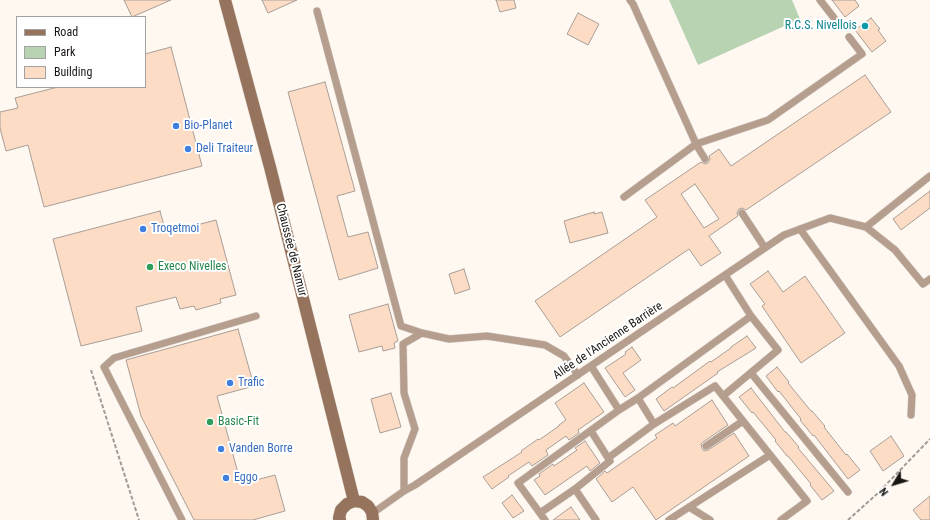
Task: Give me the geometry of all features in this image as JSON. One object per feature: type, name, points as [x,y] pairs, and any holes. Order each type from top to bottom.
[{"type":"main road","name":"Chaussée de Namur","points":[[225,0],[270,167],[354,501]]},
{"type":"main road","points":[[340,520],[341,510],[347,504],[354,501],[362,502],[368,506],[373,516]]},
{"type":"lane","points":[[630,0],[696,144],[705,158]]},
{"type":"lane","points":[[820,0],[838,23]]},
{"type":"lane","points":[[317,11],[401,326],[422,333],[449,339],[488,336],[545,345],[564,356],[578,375]]},
{"type":"lane","points":[[624,197],[696,144],[768,120],[862,54],[849,37]]},
{"type":"lane","points":[[866,226],[930,176]]},
{"type":"lane","points":[[742,213],[765,248]]},
{"type":"lane","name":"Allée de l'Ancienne Barrière","points":[[373,516],[377,510],[404,491],[784,235],[830,218],[866,226],[895,250],[923,284],[930,279]]},
{"type":"lane","points":[[800,229],[898,366],[912,395],[911,415]]},
{"type":"lane","points":[[723,396],[778,350],[751,316],[725,275]]},
{"type":"lane","points":[[182,520],[104,367],[114,358],[256,316]]},
{"type":"lane","points":[[545,520],[518,483],[751,316]]},
{"type":"lane","points":[[404,491],[404,458],[415,429],[404,393],[403,344],[422,333]]},
{"type":"lane","points":[[591,366],[619,410]]},
{"type":"lane","points":[[751,373],[848,492]]},
{"type":"lane","points":[[608,458],[654,424],[715,386],[807,501],[781,520]]},
{"type":"lane","points":[[638,398],[654,424]]},
{"type":"lane","points":[[706,446],[743,421]]},
{"type":"lane","points":[[540,513],[575,489],[610,461],[590,431]]},
{"type":"lane","points":[[669,520],[770,454]]},
{"type":"lane","points":[[575,489],[596,520]]},
{"type":"lane","points":[[689,507],[710,520]]},
{"type":"path","points":[[91,370],[139,520]]},
{"type":"path","points":[[848,520],[878,493],[930,439]]},
{"type":"green space","points":[[669,0],[792,0],[800,19],[698,65]]},
{"type":"building","points":[[124,0],[171,0],[134,16],[132,16]]},
{"type":"building","points":[[262,0],[297,0],[268,13]]},
{"type":"building","points":[[496,0],[514,0],[516,8],[500,12]]},
{"type":"building","points":[[832,0],[855,0],[859,6],[845,17]]},
{"type":"building","points":[[578,13],[599,24],[588,45],[567,34]]},
{"type":"building","points":[[871,18],[880,29],[878,30],[886,41],[872,52],[855,30]]},
{"type":"building","points":[[171,47],[202,166],[44,207],[28,145],[6,151],[0,128],[0,112],[18,108],[15,98],[54,88],[146,88],[146,54]]},
{"type":"building","points":[[865,75],[891,112],[746,210],[742,208],[739,209],[737,213],[738,216],[709,236],[721,253],[701,266],[689,249],[560,337],[535,301],[657,217],[645,200],[701,162],[705,164],[708,163],[710,159],[709,156],[719,149],[731,166]],"holes":[[[695,184],[719,219],[704,228],[681,194]]]},
{"type":"building","points":[[325,82],[355,191],[337,196],[348,237],[368,232],[378,268],[339,280],[288,92]]},
{"type":"building","points":[[930,191],[930,208],[901,230],[893,219]]},
{"type":"building","points":[[160,211],[166,233],[216,220],[236,295],[220,299],[221,303],[196,310],[194,306],[180,309],[176,297],[136,307],[142,331],[81,346],[53,239]]},
{"type":"building","points":[[594,212],[594,214],[602,212],[608,233],[570,243],[564,221]]},
{"type":"building","points":[[464,269],[470,289],[455,294],[449,274]]},
{"type":"building","points":[[768,271],[783,292],[805,276],[845,333],[801,363],[762,306],[765,304],[750,284]]},
{"type":"building","points":[[388,304],[398,341],[394,343],[395,348],[383,351],[382,346],[359,352],[349,315]]},
{"type":"building","points":[[238,329],[254,386],[217,396],[241,484],[275,475],[285,511],[253,520],[194,520],[141,416],[126,360]]},
{"type":"building","points":[[747,336],[756,348],[717,372],[718,373],[664,411],[656,399]]},
{"type":"building","points":[[632,347],[641,360],[623,373],[635,390],[625,397],[605,368],[626,354],[625,352]]},
{"type":"building","points":[[777,367],[789,382],[788,383],[825,426],[824,427],[846,455],[847,454],[860,470],[848,479],[766,376]]},
{"type":"building","points":[[584,383],[604,412],[578,430],[579,433],[569,440],[566,436],[546,450],[548,455],[532,466],[529,462],[492,489],[483,477],[522,452],[521,451],[566,420],[555,403]]},
{"type":"building","points":[[751,388],[834,491],[822,500],[810,485],[811,484],[775,441],[776,440],[739,397]]},
{"type":"building","points":[[391,393],[401,427],[380,433],[371,399]]},
{"type":"building","points":[[712,400],[728,425],[703,442],[701,444],[702,448],[704,451],[708,450],[734,433],[749,456],[656,520],[633,487],[612,502],[596,479],[605,471],[607,473],[657,438],[655,435],[673,423],[675,426]]},
{"type":"building","points":[[891,436],[904,456],[883,471],[870,451]]},
{"type":"building","points":[[585,441],[600,463],[590,471],[587,466],[545,495],[534,480],[540,476],[539,474],[553,464],[554,466],[577,450],[575,448]]},
{"type":"building","points":[[512,495],[524,511],[513,518],[502,503]]},
{"type":"building","points":[[930,496],[930,520],[921,520],[913,510]]},
{"type":"building","points":[[571,507],[580,520],[553,520]]},
{"type":"place","name":"R.C.S. Nivellois","points":[[865,26]]},
{"type":"place","name":"Bio-Planet","points":[[176,126]]},
{"type":"place","name":"Deli Traiteur","points":[[188,149]]},
{"type":"place","name":"Troqetmoi","points":[[143,229]]},
{"type":"place","name":"Execo Nivelles","points":[[150,267]]},
{"type":"place","name":"Trafic","points":[[230,383]]},
{"type":"place","name":"Basic-Fit","points":[[210,422]]},
{"type":"place","name":"Vanden Borre","points":[[221,449]]},
{"type":"place","name":"Eggo","points":[[226,478]]}]
